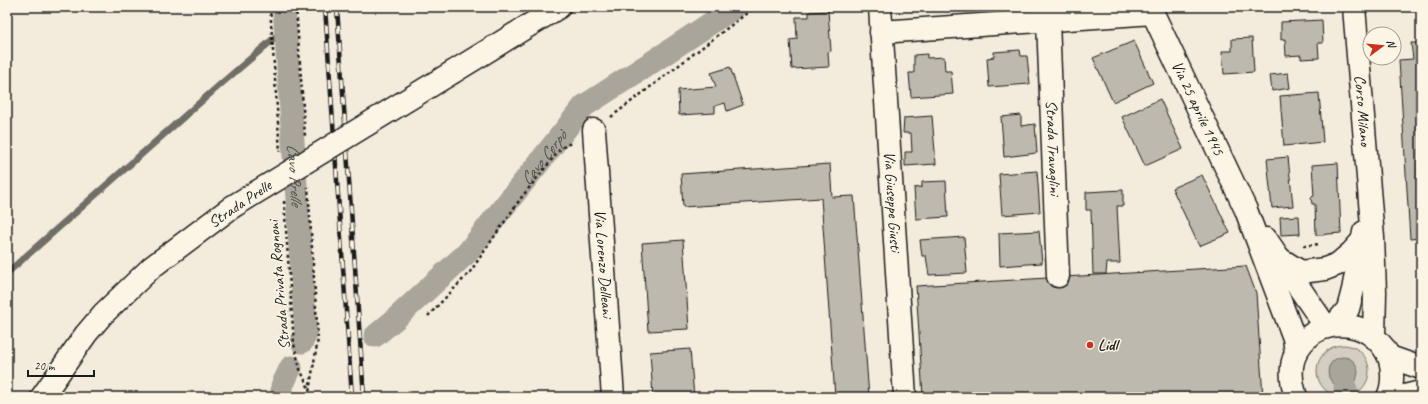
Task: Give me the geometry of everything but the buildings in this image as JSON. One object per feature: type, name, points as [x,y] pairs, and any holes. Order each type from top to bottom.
[{"type":"street","name":"Strada Prelle","points":[[42,397],[86,334],[103,314],[152,267],[232,207],[559,7]]},
{"type":"street","name":"Via Giuseppe Giusti","points":[[880,7],[904,397]]},
{"type":"street","name":"Corso Milano","points":[[1354,7],[1373,238],[1375,292],[1374,336]]},
{"type":"street","points":[[881,32],[1048,20],[1152,10]]},
{"type":"street","name":"Via 25 aprile 1945","points":[[1152,10],[1246,210],[1294,338],[1296,353]]},
{"type":"street","name":"Strada Travaglini","points":[[1048,20],[1058,276]]},
{"type":"street","name":"Via Lorenzo Delleani","points":[[594,130],[613,397]]},
{"type":"street","name":"Corso Milano","points":[[1331,326],[1348,309],[1363,240],[1369,191]]},
{"type":"street","name":"Via 25 aprile 1945","points":[[1246,210],[1307,299],[1331,326]]},
{"type":"street","points":[[1279,259],[1301,272],[1325,269],[1338,264],[1363,240]]},
{"type":"street","points":[[1296,397],[1292,385],[1291,369],[1296,353],[1310,335],[1331,326],[1345,325],[1355,326],[1374,336],[1390,357],[1393,374],[1388,397]]},
{"type":"street","points":[[1390,357],[1421,368]]},
{"type":"street","points":[[1401,397],[1421,392]]},
{"type":"path","points":[[270,7],[280,154]]},
{"type":"path","points":[[296,7],[305,141]]},
{"type":"path","points":[[428,316],[470,272],[521,198],[561,148],[594,130],[755,7]]},
{"type":"path","name":"Strada Privata Rognoni","points":[[308,181],[318,339],[308,397]]},
{"type":"path","name":"Strada Privata Rognoni","points":[[283,193],[294,344],[300,369],[310,391]]},
{"type":"shaded area","points":[[1338,345],[1348,345],[1362,352],[1369,366],[1369,376],[1362,390],[1348,397],[1338,397],[1328,393],[1321,386],[1317,376],[1317,366],[1321,356],[1328,349]]},
{"type":"shaded area","points":[[1343,357],[1353,362],[1358,372],[1353,382],[1343,387],[1333,382],[1328,372],[1333,362]]},
{"type":"waterway","name":"Cavo Prelle","points":[[284,7],[306,334],[302,342]]},
{"type":"waterway","name":"Cavo Cerpò","points":[[375,336],[468,252],[584,106],[735,7]]},
{"type":"waterway","points":[[7,273],[285,29]]},
{"type":"waterway","name":"Cavo Prelle","points":[[282,397],[282,386],[291,367]]},
{"type":"waterway","points":[[1345,387],[1348,397]]},
{"type":"railway","points":[[325,7],[352,397]]},
{"type":"railway","points":[[337,7],[364,397]]},
{"type":"place","name":"Lidl","points":[[1090,345]]}]
